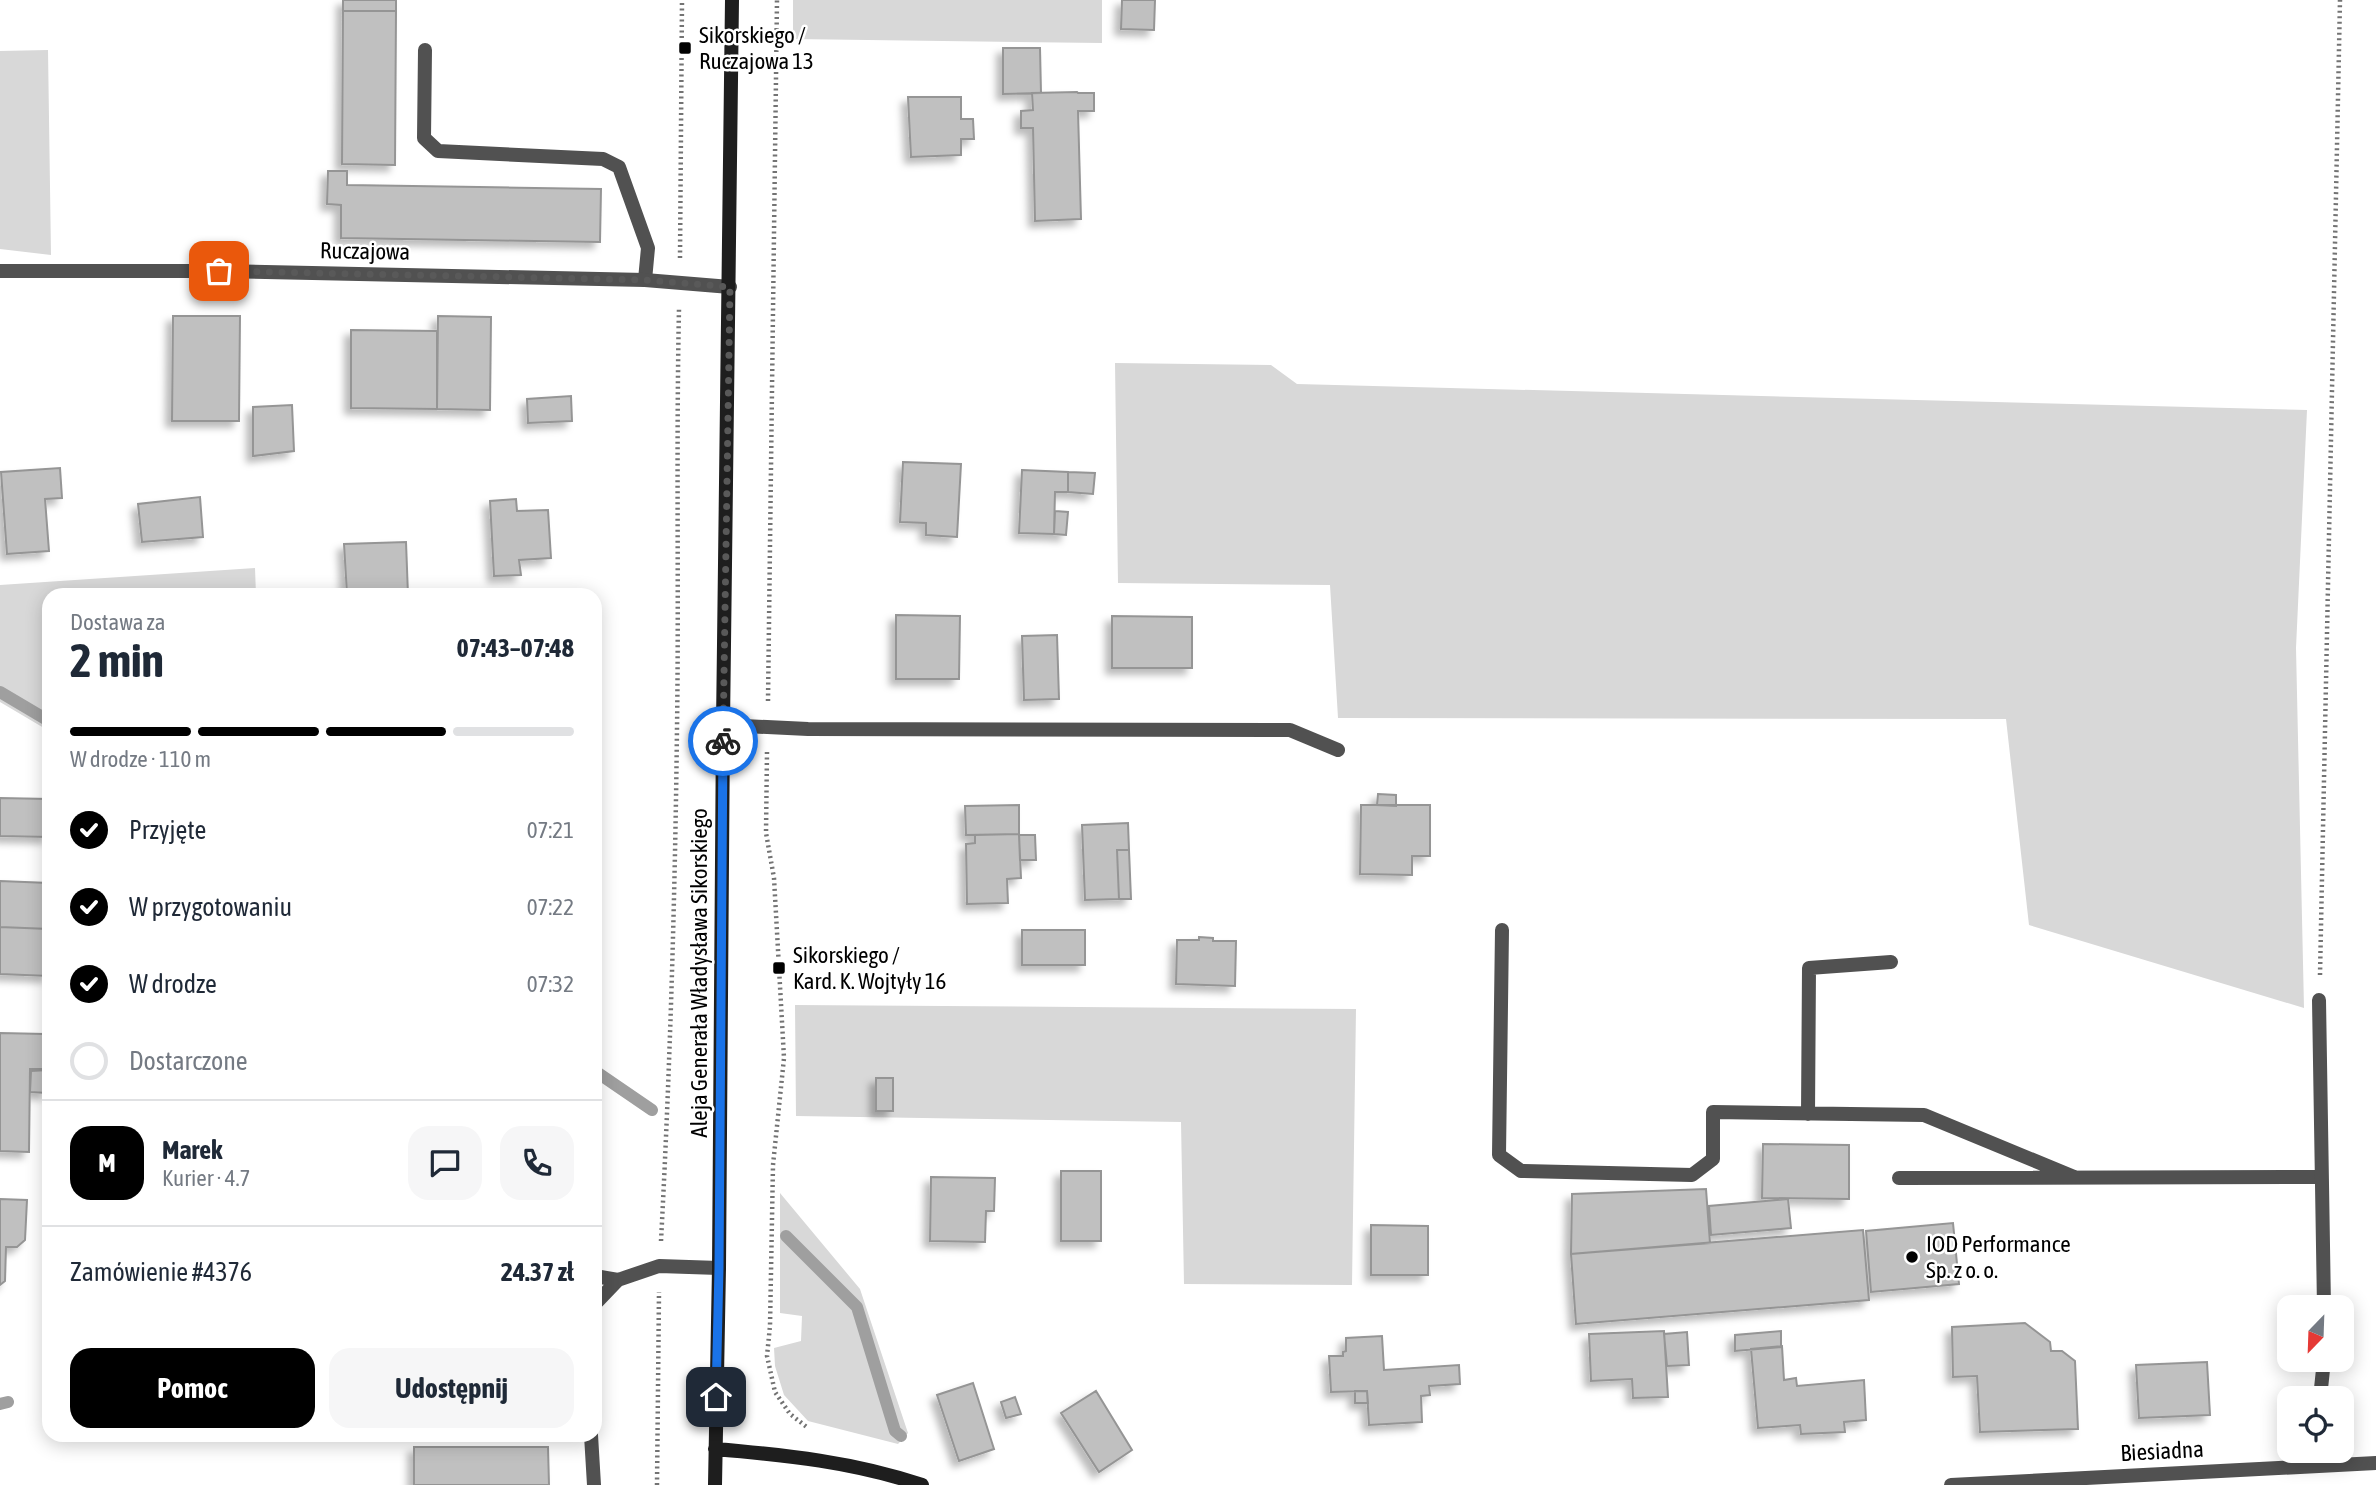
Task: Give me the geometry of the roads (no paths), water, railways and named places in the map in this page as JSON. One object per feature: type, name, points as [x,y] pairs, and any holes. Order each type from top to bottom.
[{"type":"main road","name":"Aleja Generała Władysława Sikorskiego","points":[[715,1485],[732,0]]},
{"type":"main road","points":[[715,1449],[817,1459],[899,1477],[922,1485]]},
{"type":"street","points":[[425,50],[424,138],[438,151],[603,159],[619,167],[648,248],[645,280]]},
{"type":"street","name":"Ruczajowa","points":[[0,271],[233,271],[645,280],[730,287]]},
{"type":"street","points":[[723,725],[1290,730],[1338,750]]},
{"type":"street","points":[[1502,930],[1499,1155],[1521,1171],[1692,1175],[1713,1159],[1713,1112],[1924,1115],[2074,1177]]},
{"type":"street","points":[[1808,1114],[1809,968],[1891,962]]},
{"type":"street","points":[[2319,1000],[2324,1295]]},
{"type":"street","points":[[1899,1178],[2321,1177]]},
{"type":"street","points":[[602,1297],[618,1280],[659,1266],[719,1268]]},
{"type":"street","points":[[602,1277],[618,1280]]},
{"type":"street","points":[[592,1442],[594,1485]]},
{"type":"street","points":[[2295,1467],[2297,1463]]},
{"type":"street","name":"Biesiadna","points":[[1951,1485],[2376,1463]]},
{"type":"waterway","points":[[0,692],[42,717]]},
{"type":"waterway","points":[[602,1076],[652,1110]]},
{"type":"waterway","points":[[786,1236],[857,1307],[895,1431],[901,1436]]},
{"type":"waterway","points":[[0,1404],[8,1402]]},
{"type":"place","name":"Sikorskiego / Ruczajowa 13","points":[[685,48]]},
{"type":"place","name":"Sikorskiego / Kard. K. Wojtyły 16","points":[[779,968]]},
{"type":"place","name":"IOD Performance Sp. z o. o.","points":[[1912,1257]]}]
